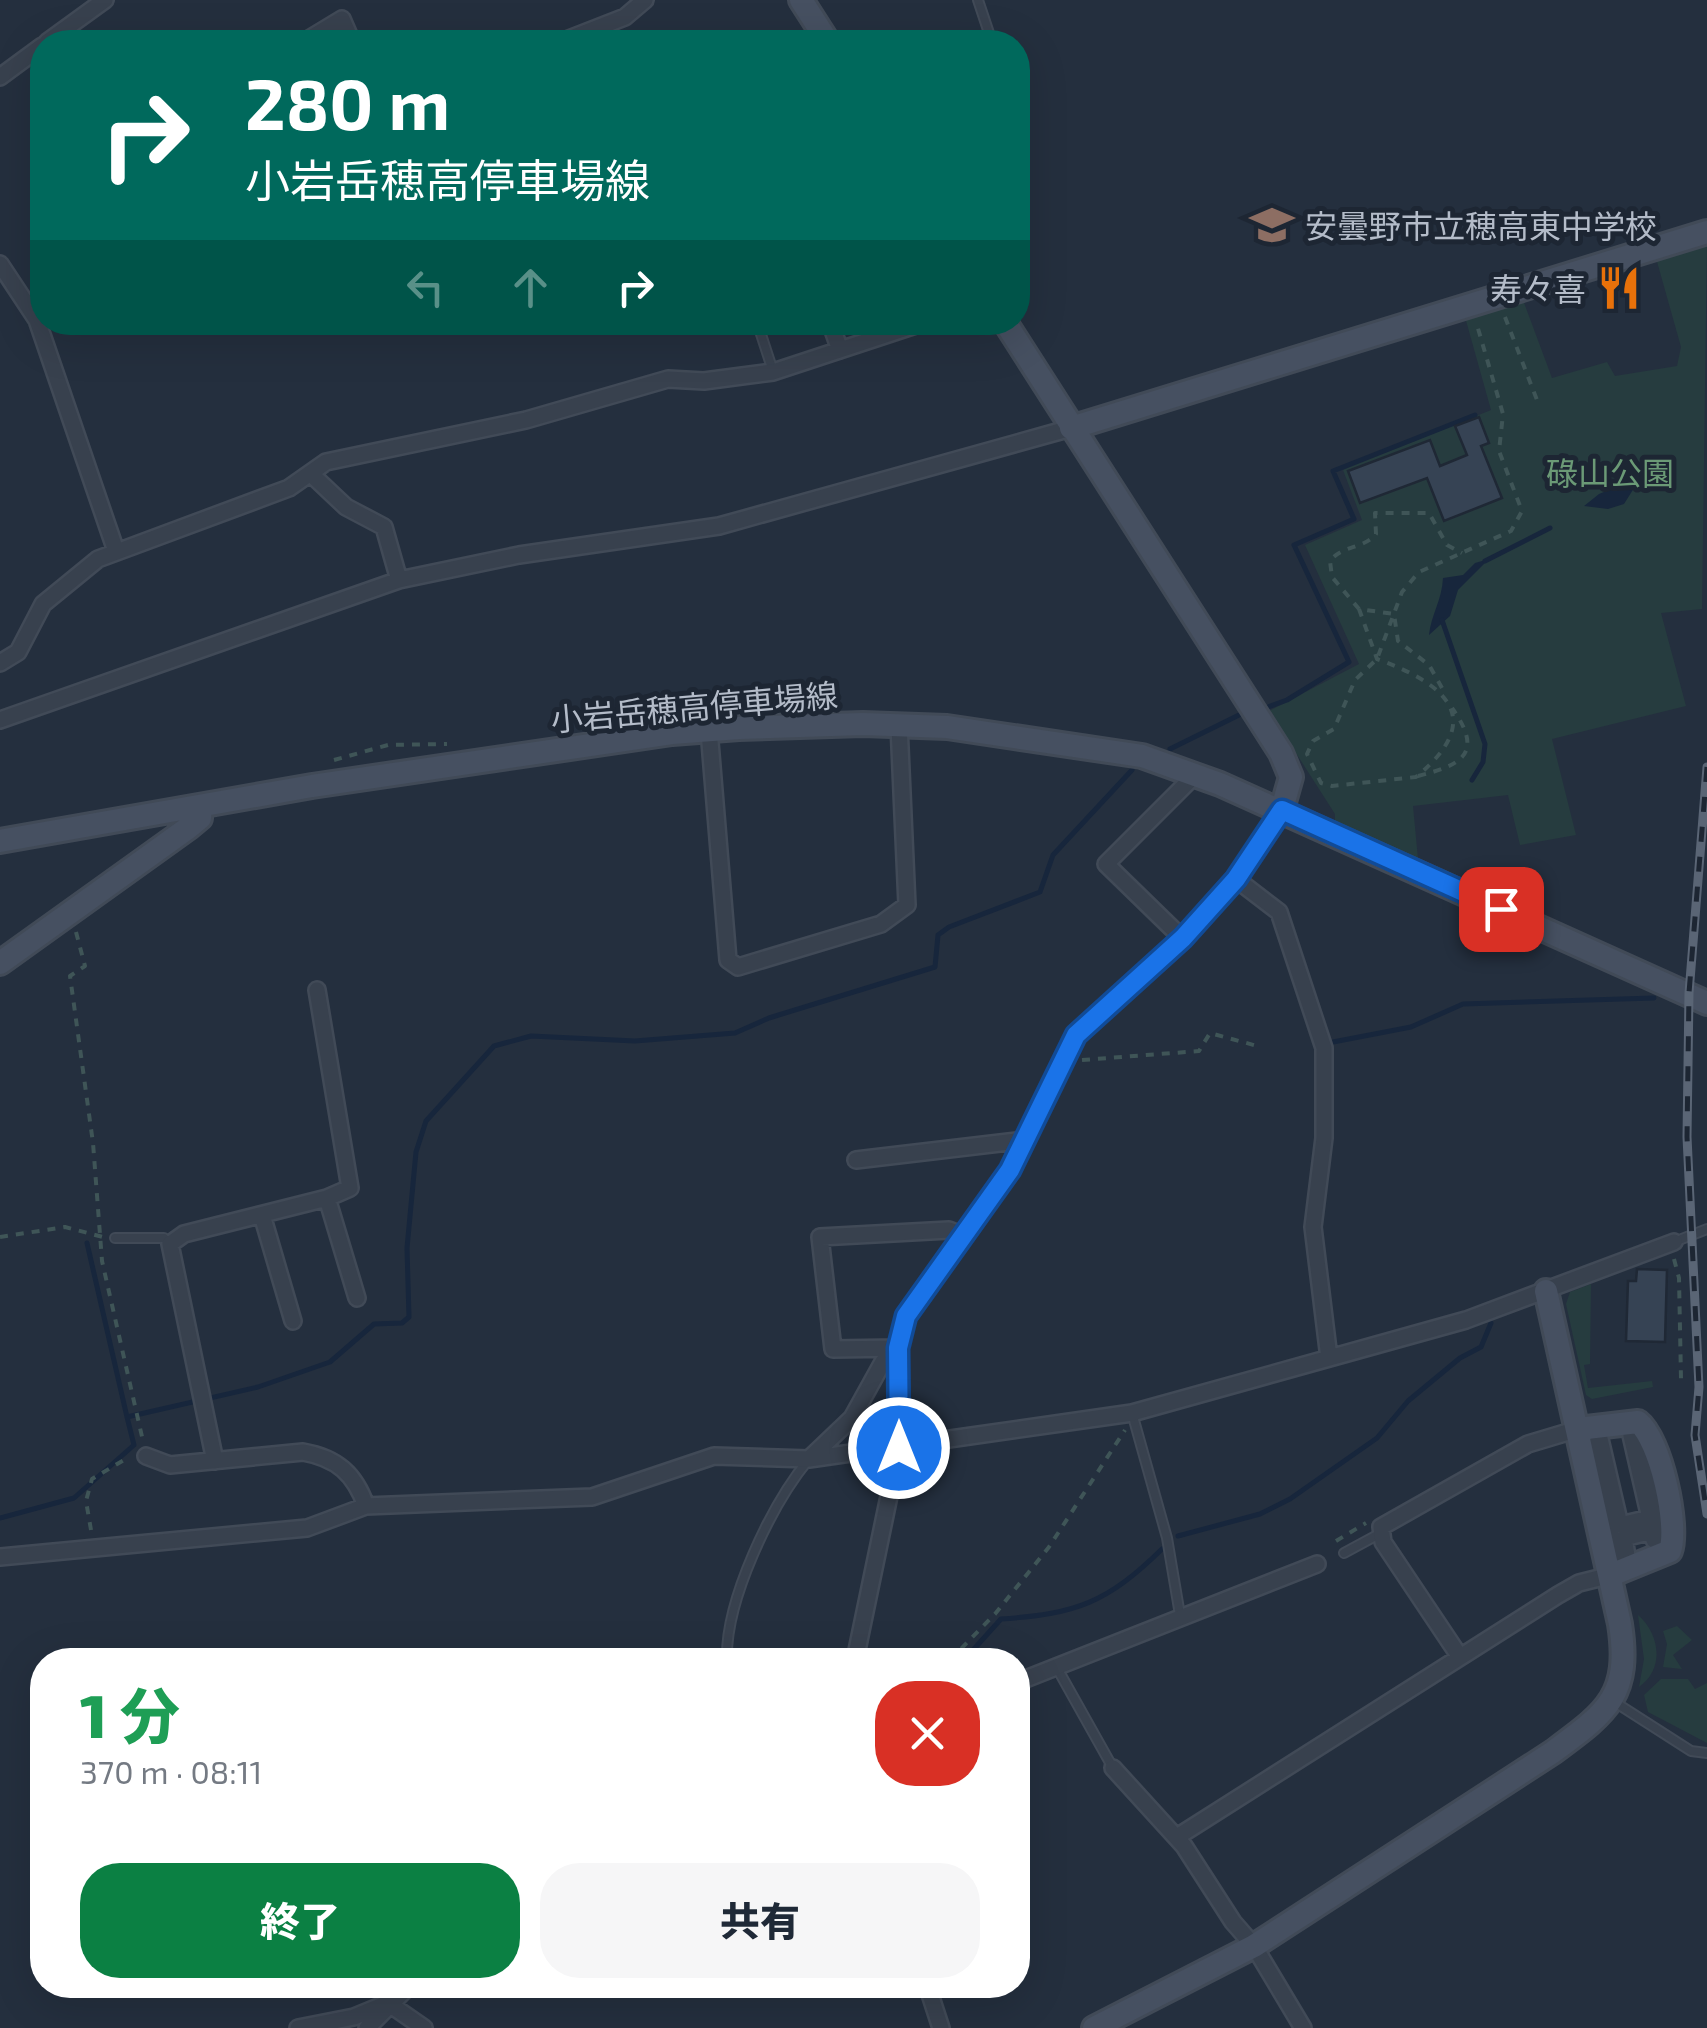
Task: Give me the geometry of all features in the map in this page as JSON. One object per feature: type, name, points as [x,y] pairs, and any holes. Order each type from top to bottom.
[{"type":"street","points":[[64,30],[104,0]]},
{"type":"street","points":[[592,30],[625,17],[645,0]]},
{"type":"street","points":[[801,0],[820,30]]},
{"type":"street","points":[[324,30],[342,19],[347,30]]},
{"type":"street","points":[[0,77],[30,55]]},
{"type":"street","points":[[0,720],[399,580],[520,556],[719,526],[1071,428],[1707,232]]},
{"type":"street","points":[[0,264],[30,304]]},
{"type":"street","points":[[46,335],[116,551]]},
{"type":"street","points":[[835,335],[840,350]]},
{"type":"street","points":[[0,663],[18,652],[43,604],[83,569],[116,551],[289,488],[338,458],[526,420],[654,382],[774,372],[886,335]]},
{"type":"street","points":[[857,1648],[899,1448],[898,1348],[906,1316],[993,1196],[1086,1023],[1136,986],[1236,879],[1282,810],[1291,777],[1281,753],[1013,335]]},
{"type":"street","points":[[311,474],[346,507],[384,527],[399,580]]},
{"type":"street","points":[[709,730],[728,960],[738,966],[881,924],[907,905],[899,725]]},
{"type":"street","name":"小岩岳穂高停車場線","points":[[0,841],[560,749],[709,730],[899,725],[1142,756],[1282,810],[1707,1003]]},
{"type":"street","points":[[1183,938],[1106,864],[1196,776]]},
{"type":"street","points":[[0,963],[188,828],[200,818],[201,806]]},
{"type":"street","points":[[1236,879],[1279,912],[1324,1048],[1324,1138],[1313,1227],[1330,1358]]},
{"type":"street","points":[[215,1461],[170,1244],[184,1234],[327,1198],[350,1188],[352,1179],[317,990]]},
{"type":"street","points":[[856,1160],[1026,1140]]},
{"type":"street","points":[[327,1198],[357,1298]]},
{"type":"street","points":[[262,1215],[293,1321]]},
{"type":"street","points":[[898,1348],[834,1350],[820,1237],[949,1230],[962,1235]]},
{"type":"street","points":[[0,1557],[307,1528],[366,1506],[592,1496],[714,1456],[808,1460],[1133,1415],[1466,1320],[1672,1244]]},
{"type":"street","points":[[1094,2028],[1254,1946],[1553,1752],[1599,1718],[1613,1701],[1624,1664],[1611,1575],[1586,1436],[1546,1291]]},
{"type":"street","points":[[808,1460],[852,1418],[884,1362],[898,1348]]},
{"type":"street","points":[[1177,1837],[1579,1583],[1663,1558],[1674,1540],[1655,1444],[1638,1422],[1586,1436],[1528,1444],[1387,1520],[1381,1533],[1460,1657]]},
{"type":"street","points":[[1631,1435],[1645,1446],[1664,1531],[1661,1538],[1654,1540],[1652,1532],[1624,1538],[1627,1556],[1615,1551],[1586,1436],[1600,1439],[1620,1525],[1650,1518],[1631,1435]]},
{"type":"street","points":[[143,1452],[170,1465],[303,1452],[324,1456],[356,1478],[366,1506]]},
{"type":"street","points":[[1030,1676],[1317,1564]]},
{"type":"street","points":[[1113,1768],[1177,1837],[1254,1946],[1302,2028]]},
{"type":"street","points":[[367,2028],[394,1998]]},
{"type":"street","points":[[932,1998],[941,2028]]},
{"type":"street","points":[[298,2028],[354,2018],[388,2003]]},
{"type":"street","points":[[388,2003],[424,2028]]},
{"type":"lane","points":[[978,0],[988,30]]},
{"type":"lane","points":[[762,335],[774,372]]},
{"type":"lane","points":[[1672,1244],[1707,1229]]},
{"type":"lane","points":[[115,1238],[164,1238],[170,1244]]},
{"type":"lane","points":[[1133,1415],[1168,1538],[1180,1615]]},
{"type":"lane","points":[[727,1648],[728,1618],[773,1517],[808,1460]]},
{"type":"lane","points":[[1344,1554],[1381,1533]]},
{"type":"lane","points":[[1055,1664],[1113,1768]]},
{"type":"lane","points":[[1613,1701],[1692,1751],[1707,1754]]},
{"type":"path","points":[[1501,297],[1537,400]]},
{"type":"path","points":[[1394,614],[1398,641],[1429,665],[1468,739],[1465,756],[1456,766],[1416,777],[1332,786],[1321,783],[1307,754],[1313,742],[1334,729],[1355,680],[1377,659],[1402,592],[1418,572],[1511,530],[1522,510],[1499,451],[1503,414],[1471,306]]},
{"type":"path","points":[[1443,690],[1377,659],[1359,609],[1332,577],[1330,561],[1336,552],[1369,543],[1376,534],[1376,513],[1429,513],[1447,544],[1462,553]]},
{"type":"path","points":[[1359,609],[1394,614]]},
{"type":"path","points":[[1416,777],[1451,733],[1452,708]]},
{"type":"path","points":[[66,916],[74,925],[85,966],[70,976],[102,1261],[143,1452],[92,1479],[86,1500],[95,1551]]},
{"type":"path","points":[[1062,1062],[1199,1051],[1210,1033],[1261,1047]]},
{"type":"path","points":[[0,1237],[65,1227],[115,1238]]},
{"type":"path","points":[[1672,1244],[1680,1278],[1681,1379],[1676,1382]]},
{"type":"path","points":[[962,1648],[995,1614],[1049,1546],[1133,1415]]},
{"type":"green space","name":"碌山公園","points":[[1707,241],[1702,609],[1661,613],[1686,706],[1552,739],[1576,835],[1520,845],[1508,795],[1413,806],[1418,859],[1335,821],[1335,814],[1269,711],[1359,664],[1305,545],[1362,520],[1343,470],[1491,410],[1465,317],[1523,300],[1552,378],[1607,362],[1615,376],[1677,366],[1681,347],[1656,258]]},
{"type":"green space","points":[[1591,1284],[1590,1364],[1584,1365],[1588,1388],[1652,1381],[1653,1387],[1592,1399],[1586,1395],[1566,1304],[1570,1292]]},
{"type":"green space","points":[[1638,1615],[1651,1632],[1656,1651],[1653,1671],[1639,1687],[1644,1659]]},
{"type":"green space","points":[[1677,1626],[1692,1640],[1673,1655],[1682,1669],[1663,1667],[1667,1644],[1663,1631]]},
{"type":"green space","points":[[1661,1679],[1688,1679],[1695,1689],[1707,1683],[1707,1743],[1648,1712],[1644,1695]]},
{"type":"water","points":[[1633,480],[1636,485],[1624,504],[1608,509],[1584,506],[1599,494]]},
{"type":"water","points":[[1489,559],[1458,590],[1450,616],[1429,635],[1443,578],[1463,575],[1475,563]]},
{"type":"building","points":[[1479,417],[1489,443],[1481,446],[1502,498],[1444,521],[1427,478],[1360,503],[1348,471],[1430,440],[1440,466],[1467,455],[1455,426]]},
{"type":"building","points":[[1637,1269],[1667,1270],[1665,1342],[1626,1341],[1628,1281],[1636,1281]]},
{"type":"waterway","points":[[1268,707],[1287,700],[1349,662],[1294,545],[1354,519],[1333,471],[1475,415]]},
{"type":"waterway","points":[[1631,488],[1642,482]]},
{"type":"waterway","points":[[1485,561],[1550,528]]},
{"type":"waterway","points":[[1442,620],[1485,744],[1483,762],[1472,780]]},
{"type":"waterway","points":[[1170,749],[1239,715]]},
{"type":"waterway","points":[[0,1518],[74,1498],[134,1445],[127,1417],[258,1387],[330,1362],[374,1324],[402,1323],[409,1317],[407,1248],[416,1152],[426,1121],[494,1046],[531,1036],[635,1041],[735,1033],[769,1018],[935,967],[938,935],[949,927],[1040,892],[1053,855],[1132,770]]},
{"type":"waterway","points":[[1333,1042],[1411,1027],[1463,1004],[1654,998]]},
{"type":"waterway","points":[[87,1243],[127,1417]]},
{"type":"waterway","points":[[1178,1536],[1260,1514],[1290,1499],[1377,1438],[1408,1401],[1460,1358],[1481,1347],[1491,1323]]},
{"type":"waterway","points":[[975,1648],[1001,1619],[1050,1614],[1107,1594],[1162,1549]]},
{"type":"railway","points":[[1707,767],[1689,993],[1687,1137],[1699,1387],[1695,1435],[1707,1514]]},
{"type":"place","name":"安曇野市立穂高東中学校","points":[[1272,225]]},
{"type":"place","name":"寿々喜","points":[[1619,288]]},
{"type":"route","points":[[899,1448],[898,1348],[906,1316],[1010,1170],[1076,1035],[1098,1012],[1136,986],[1183,938],[1236,879],[1282,810],[1501,909]]}]
